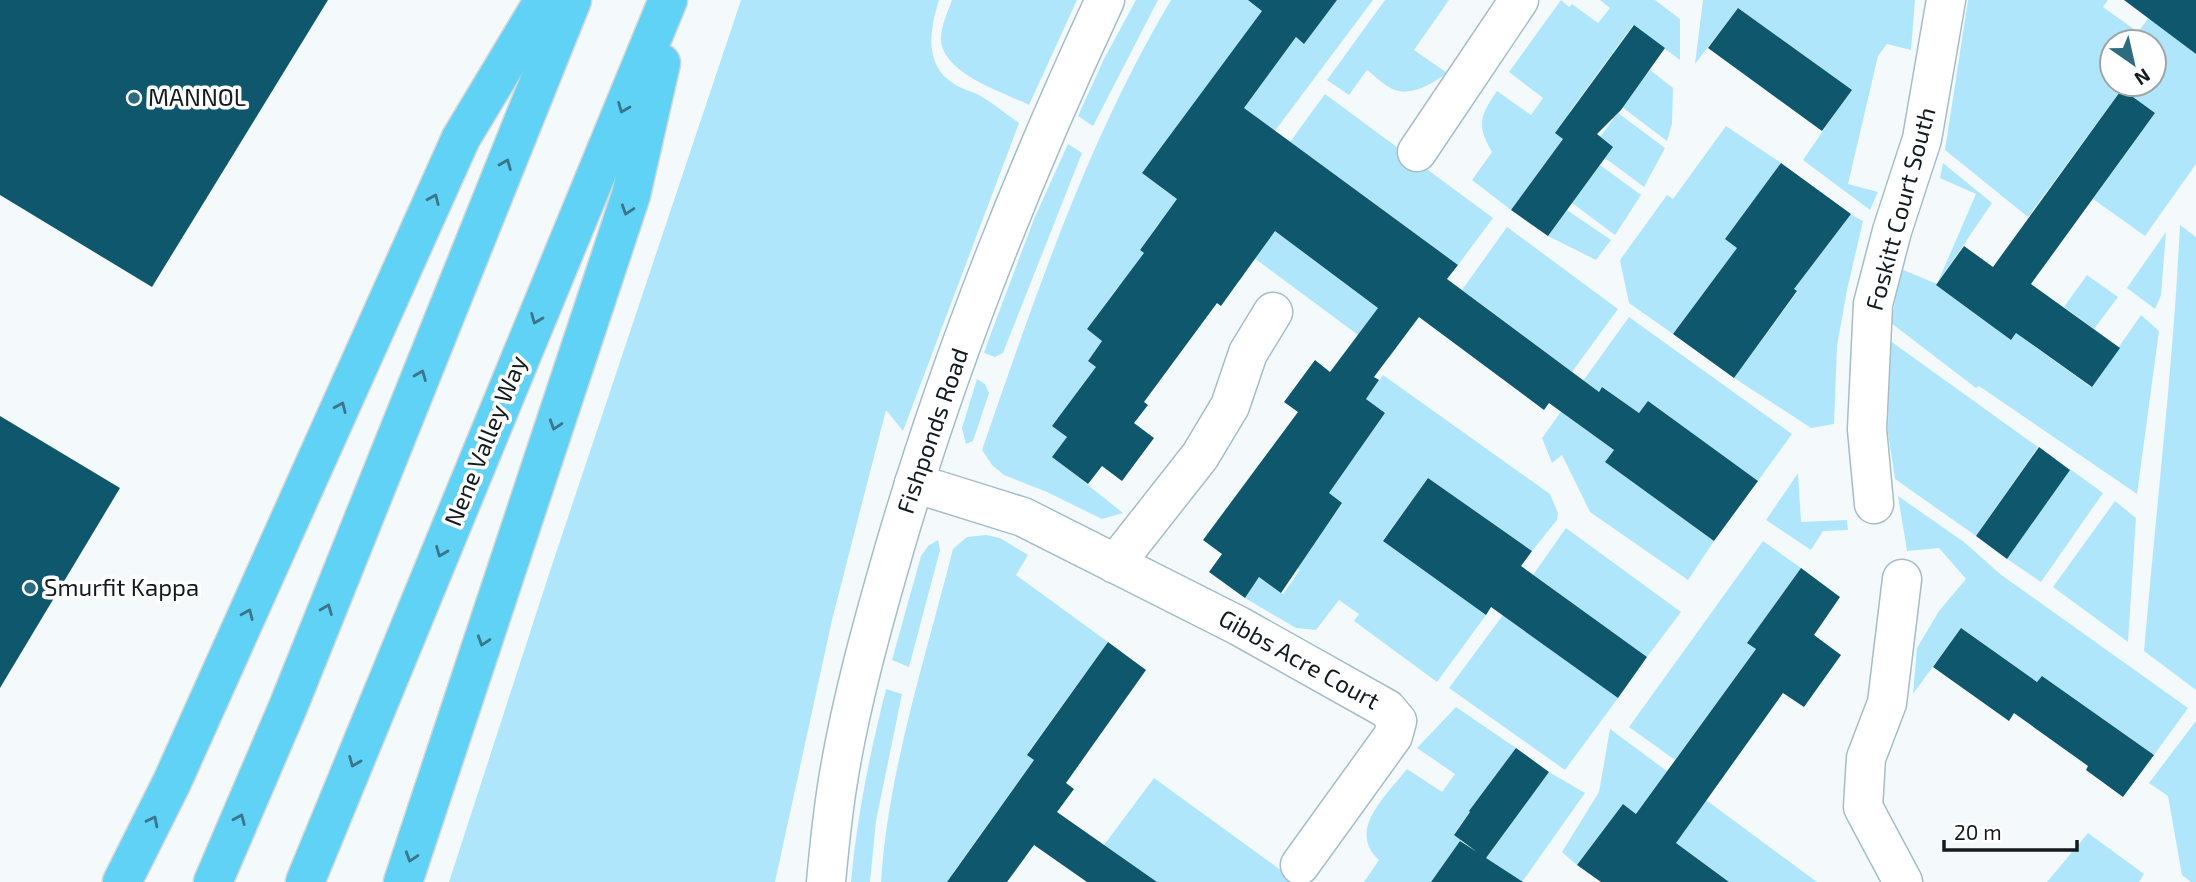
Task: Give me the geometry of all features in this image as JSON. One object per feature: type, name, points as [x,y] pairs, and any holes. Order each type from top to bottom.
[{"type":"highway","points":[[122,882],[178,769],[461,138],[544,0]]},
{"type":"highway","points":[[213,882],[288,707],[572,0]]},
{"type":"highway","name":"Nene Valley Way","points":[[305,882],[668,0]]},
{"type":"highway","points":[[403,882],[631,195],[676,0]]},
{"type":"street","name":"Fishponds Road","points":[[825,882],[837,785],[870,634],[940,401],[1048,122],[1105,0]]},
{"type":"street","points":[[1417,152],[1520,0]]},
{"type":"street","name":"Foskitt Court South","points":[[1874,504],[1867,429],[1873,304],[1892,231],[1922,139],[1946,0]]},
{"type":"street","points":[[1115,564],[1200,456],[1230,406],[1248,354],[1273,312]]},
{"type":"street","name":"Gibbs Acre Court","points":[[914,483],[1023,517],[1251,632],[1387,709],[1398,721],[1393,736],[1300,865]]},
{"type":"street","points":[[1902,579],[1887,703],[1866,758],[1863,807],[1903,882]]},
{"type":"shaded area","points":[[741,0],[939,0],[931,46],[937,67],[954,84],[979,95],[1019,123],[903,431],[886,410],[832,620],[775,882],[449,882],[551,568]]},
{"type":"shaded area","points":[[952,0],[1077,0],[1029,105],[975,80],[951,61],[943,50],[941,38]]},
{"type":"shaded area","points":[[1136,0],[1158,0],[1093,126],[1078,116],[1104,59]]},
{"type":"shaded area","points":[[1171,0],[1281,0],[1142,173],[1177,199],[1296,37],[1304,43],[1336,0],[1373,0],[1194,239],[1244,275],[1239,281],[1159,223],[1140,250],[1160,264],[1117,288],[1087,329],[1102,341],[1088,361],[1112,379],[1067,407],[1052,426],[1067,437],[1053,457],[1123,513],[1102,519],[1047,492],[1004,475],[992,465],[982,450],[1065,220],[1114,107]]},
{"type":"shaded area","points":[[1385,0],[1449,0],[1414,50],[1447,73],[1423,88],[1402,91],[1388,86],[1367,70],[1349,95],[1327,80]]},
{"type":"shaded area","points":[[1561,0],[1569,7],[1572,4],[1598,23],[1610,8],[1600,0],[1655,0],[1680,19],[1680,60],[1633,25],[1568,114],[1577,120],[1511,210],[1472,180],[1492,152],[1484,135],[1482,121],[1497,91],[1531,115],[1543,98],[1509,72]]},
{"type":"shaded area","points":[[1703,0],[1915,0],[1911,50],[1887,44],[1878,56],[1848,184],[1878,192],[1870,210],[1803,160],[1851,90],[1738,8],[1695,64]]},
{"type":"shaded area","points":[[1968,0],[2108,0],[2103,7],[2132,28],[2098,28],[2098,98],[2115,98],[2028,217],[1945,150]]},
{"type":"shaded area","points":[[2150,16],[2165,28],[2141,28]]},
{"type":"shaded area","points":[[2168,31],[2196,54],[2196,164],[2145,236],[2093,199],[2155,113],[2134,98],[2168,98]]},
{"type":"shaded area","points":[[1650,70],[1673,88],[1672,124],[1667,141],[1622,107]]},
{"type":"shaded area","points":[[1325,94],[1493,218],[1458,265],[1290,142]]},
{"type":"shaded area","points":[[1618,113],[1665,148],[1644,187],[1605,158],[1613,147],[1600,137]]},
{"type":"shaded area","points":[[1726,126],[1781,163],[1737,248],[1673,334],[1629,303],[1620,260],[1667,195],[1673,199]]},
{"type":"shaded area","points":[[1068,144],[1082,153],[1003,353],[995,357],[984,353],[1034,219]]},
{"type":"shaded area","points":[[1943,163],[1992,203],[1937,284],[1976,194],[1940,178]]},
{"type":"shaded area","points":[[1600,165],[1641,195],[1615,235],[1572,203]]},
{"type":"shaded area","points":[[1243,207],[1409,330],[1389,358],[1222,234]]},
{"type":"shaded area","points":[[1567,210],[1611,240],[1596,260],[1548,236]]},
{"type":"shaded area","points":[[1850,214],[1863,221],[1837,346],[1834,424],[1811,428],[1734,378],[1797,292],[1765,268]]},
{"type":"shaded area","points":[[2180,225],[2196,237],[2196,690],[2144,651],[2169,385]]},
{"type":"shaded area","points":[[1507,227],[1618,309],[1572,372],[1462,290]]},
{"type":"shaded area","points":[[2166,232],[2161,295],[2155,309],[2127,288]]},
{"type":"shaded area","points":[[1901,269],[1937,284],[2011,340],[2016,333],[2091,387],[2141,315],[2159,331],[2137,494],[1979,386],[1976,388],[1891,323]]},
{"type":"shaded area","points":[[2087,275],[2118,297],[2094,329],[2064,307]]},
{"type":"shaded area","points":[[1629,317],[1792,434],[1758,481],[1648,402],[1639,413],[1602,387],[1577,423],[1614,450],[1605,462],[1714,541],[1688,580],[1590,512],[1562,455],[1552,463],[1542,438]]},
{"type":"shaded area","points":[[1889,340],[2038,447],[1976,536],[1895,479],[1888,433]]},
{"type":"shaded area","points":[[1383,375],[1550,494],[1558,513],[1557,520],[1532,551],[1428,478],[1383,540],[1486,615],[1437,682],[1354,621],[1359,614],[1339,600],[1316,630],[1296,628],[1245,598],[1259,577],[1283,594],[1300,570],[1275,552],[1311,547],[1342,504],[1322,489],[1355,456],[1385,413],[1366,399]]},
{"type":"shaded area","points":[[977,379],[985,384],[989,393],[973,441],[966,444],[962,428]]},
{"type":"shaded area","points":[[2070,469],[2103,493],[2041,582],[2007,559]]},
{"type":"shaded area","points":[[1798,473],[1801,522],[1847,520],[1848,530],[1823,531],[1811,550],[1766,520]]},
{"type":"shaded area","points":[[1898,496],[1964,542],[2000,574],[2188,708],[2154,755],[2042,676],[2037,682],[1961,628],[1913,694],[1917,648],[1939,611],[1966,579],[1939,548],[1907,551]]},
{"type":"shaded area","points":[[2115,501],[2136,518],[2128,642],[2053,587]]},
{"type":"shaded area","points":[[1566,528],[1681,612],[1647,657],[1533,575]]},
{"type":"shaded area","points":[[986,535],[1000,538],[1028,555],[1016,575],[1108,642],[1027,754],[1034,760],[953,873],[964,882],[881,882],[891,798],[900,756],[953,549],[967,537]]},
{"type":"shaded area","points":[[938,540],[940,550],[909,667],[892,660],[921,556],[928,546]]},
{"type":"shaded area","points":[[1763,541],[1801,568],[1748,642],[1756,649],[1675,760],[1629,727]]},
{"type":"shaded area","points":[[1503,615],[1618,698],[1565,770],[1449,688]]},
{"type":"shaded area","points":[[886,689],[902,694],[876,821],[870,882],[851,882],[865,785]]},
{"type":"shaded area","points":[[1456,707],[1516,748],[1454,834],[1461,840],[1431,882],[1364,882],[1379,860],[1370,849],[1368,825],[1381,801],[1407,769],[1442,792],[1455,774],[1417,748]]},
{"type":"shaded area","points":[[2196,721],[2196,882],[2191,882],[2182,875],[2168,796],[2149,783]]},
{"type":"shaded area","points":[[1610,729],[1817,882],[1729,882],[1623,804],[1577,865],[1562,852],[1599,792]]},
{"type":"shaded area","points":[[1549,772],[1585,793],[1522,882],[1479,882],[1486,858]]},
{"type":"shaded area","points":[[1154,778],[1297,882],[1157,882],[1104,845]]},
{"type":"shaded area","points":[[2088,833],[2144,874],[2139,882],[2047,882]]},
{"type":"building","name":"MANNOL","points":[[0,0],[328,0],[152,287],[0,195]]},
{"type":"building","points":[[1248,0],[1337,0],[1304,44],[1296,37],[1244,108],[1458,265],[1447,279],[1599,392],[1602,387],[1639,413],[1648,401],[1758,481],[1714,541],[1605,462],[1614,450],[1549,403],[1544,410],[1419,317],[1374,377],[1379,380],[1366,399],[1385,413],[1329,493],[1342,503],[1281,593],[1259,577],[1245,598],[1209,572],[1222,554],[1203,540],[1298,412],[1284,402],[1315,360],[1330,372],[1378,308],[1275,231],[1221,306],[1217,303],[1144,402],[1148,405],[1134,423],[1154,438],[1122,481],[1102,466],[1088,484],[1052,457],[1067,437],[1052,426],[1096,367],[1088,361],[1102,341],[1087,329],[1144,253],[1140,250],[1177,199],[1142,173],[1262,11]]},
{"type":"building","points":[[2124,0],[2196,0],[2196,54],[2168,33],[2168,28],[2161,28]]},
{"type":"building","points":[[1738,8],[1852,90],[1822,131],[1708,48]]},
{"type":"building","points":[[1634,25],[1665,48],[1621,110],[1597,134],[1613,147],[1548,236],[1511,210],[1563,139],[1555,133]]},
{"type":"building","points":[[2115,98],[2134,98],[2155,113],[2031,284],[2120,348],[2092,387],[2016,333],[2011,340],[1936,285],[1964,246],[1993,267]]},
{"type":"building","points":[[1781,163],[1851,214],[1794,289],[1797,291],[1734,378],[1673,334],[1737,248],[1725,239]]},
{"type":"building","name":"Smurfit Kappa","points":[[0,416],[120,488],[0,688]]},
{"type":"building","points":[[2039,447],[2070,470],[2007,559],[1976,536]]},
{"type":"building","points":[[1428,478],[1532,551],[1521,566],[1647,657],[1618,698],[1491,607],[1486,615],[1383,541]]},
{"type":"building","points":[[1801,568],[1840,597],[1814,635],[1841,655],[1804,707],[1783,693],[1676,843],[1729,882],[1601,882],[1577,865],[1623,804],[1636,814],[1756,649],[1747,643]]},
{"type":"building","points":[[1961,628],[2037,682],[2042,676],[2154,755],[2123,797],[2086,770],[2088,766],[2014,713],[2009,721],[1933,667]]},
{"type":"building","points":[[1108,642],[1146,670],[1066,783],[1074,789],[1057,812],[1157,882],[1087,882],[1034,845],[1007,882],[947,882],[1034,760],[1027,755]]},
{"type":"building","points":[[1516,748],[1549,772],[1486,858],[1523,882],[1431,882],[1460,841],[1477,852],[1454,835]]},
{"type":"place","name":"MANNOL","points":[[134,98]]},
{"type":"place","name":"Smurfit Kappa","points":[[30,588]]}]
